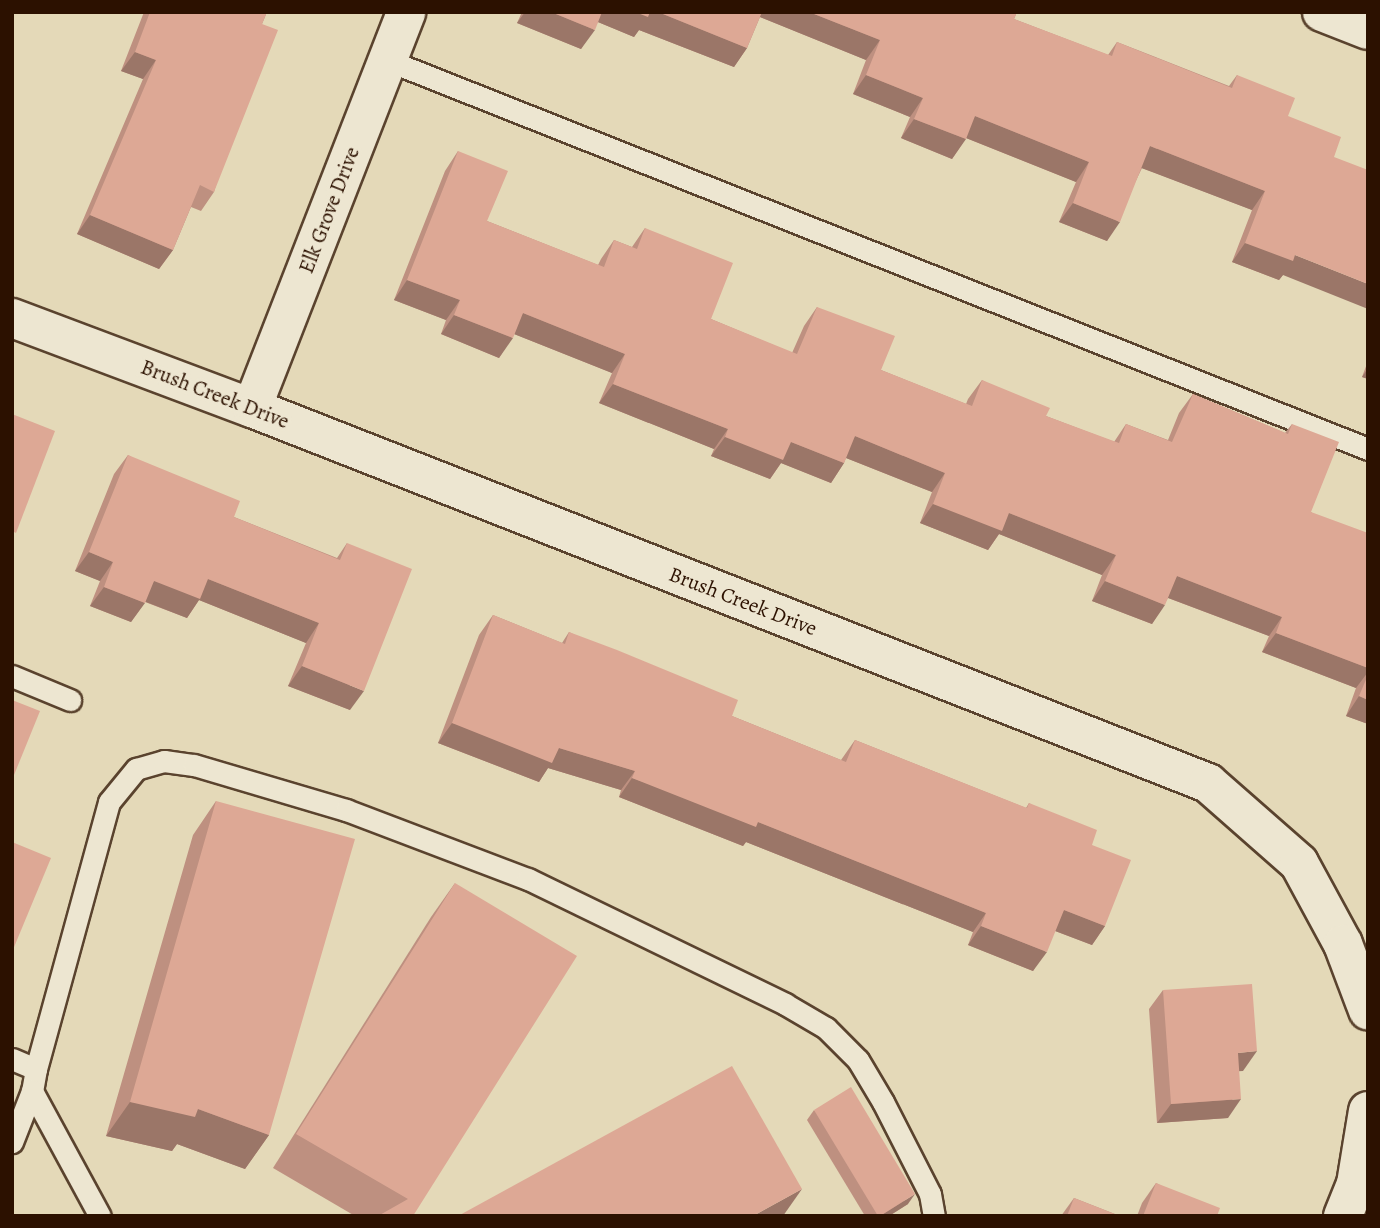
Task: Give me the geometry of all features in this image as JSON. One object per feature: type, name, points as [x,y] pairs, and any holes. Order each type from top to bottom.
[{"type":"street","name":"Elk Grove Drive","points":[[252,408],[406,12]]},
{"type":"street","points":[[1322,12],[1368,30]]},
{"type":"street","name":"Brush Creek Drive","points":[[12,318],[252,408],[1208,783],[1299,863],[1355,938],[1368,1010]]},
{"type":"street","points":[[1343,1216],[1356,1184],[1368,1111]]},
{"type":"lane","points":[[387,60],[1368,449]]},
{"type":"lane","points":[[12,676],[70,700]]},
{"type":"lane","points":[[12,1142],[32,1091],[110,802],[136,769],[164,761],[194,765],[345,810],[528,878],[785,1004],[826,1028],[858,1060],[883,1102],[930,1194],[933,1216]]},
{"type":"lane","points":[[12,1059],[36,1069]]},
{"type":"lane","points":[[32,1091],[97,1215]]},
{"type":"building","points":[[150,12],[267,12],[262,24],[278,30],[214,192],[200,185],[173,250],[90,215],[156,60],[135,52]]},
{"type":"building","points":[[551,12],[602,12],[595,30]]},
{"type":"building","points":[[635,12],[650,12],[648,17]]},
{"type":"building","points":[[658,12],[762,12],[747,48]]},
{"type":"building","points":[[809,12],[1017,12],[1014,19],[1112,56],[1117,42],[1232,88],[1237,75],[1295,98],[1288,116],[1341,137],[1334,157],[1368,170],[1368,284],[1295,255],[1293,261],[1245,243],[1265,191],[1150,146],[1120,222],[1073,203],[1089,162],[975,116],[966,139],[914,119],[923,98],[866,75],[880,40]]},
{"type":"building","points":[[458,151],[508,171],[487,221],[604,267],[614,240],[637,249],[645,228],[733,263],[711,319],[797,354],[817,307],[895,336],[881,370],[972,406],[982,380],[1050,408],[1046,416],[1119,443],[1126,424],[1172,442],[1193,394],[1288,434],[1292,424],[1339,442],[1311,512],[1368,533],[1368,668],[1276,633],[1282,617],[1177,576],[1165,605],[1105,581],[1116,555],[1009,513],[1002,531],[933,504],[945,473],[855,436],[844,463],[791,442],[783,460],[725,437],[728,429],[613,384],[625,354],[523,313],[513,338],[454,315],[460,300],[407,280]]},
{"type":"building","points":[[12,414],[55,431],[16,533],[12,531]]},
{"type":"building","points":[[128,455],[240,501],[234,517],[340,560],[347,543],[412,569],[364,691],[302,666],[319,623],[208,579],[200,599],[154,581],[145,603],[104,587],[113,562],[89,552]]},
{"type":"building","points":[[493,615],[565,644],[569,632],[738,700],[732,716],[846,762],[855,740],[1027,808],[1029,803],[1097,830],[1092,845],[1131,860],[1105,926],[1064,910],[1047,952],[981,926],[986,913],[758,822],[756,827],[632,778],[635,771],[559,748],[552,763],[452,723]]},
{"type":"building","points":[[1368,675],[1368,700],[1359,696]]},
{"type":"building","points":[[12,700],[40,711],[12,780]]},
{"type":"building","points":[[216,801],[355,839],[269,1135],[198,1109],[195,1117],[130,1102]]},
{"type":"building","points":[[12,842],[51,858],[12,952]]},
{"type":"building","points":[[455,883],[577,956],[413,1216],[378,1216],[408,1199],[296,1134]]},
{"type":"building","points":[[1252,984],[1257,1051],[1238,1053],[1241,1099],[1171,1104],[1163,990]]},
{"type":"building","points":[[732,1066],[802,1189],[753,1216],[458,1216]]},
{"type":"building","points":[[851,1087],[915,1194],[880,1216],[814,1110]]},
{"type":"building","points":[[1156,1183],[1220,1208],[1217,1216],[1143,1216]]},
{"type":"building","points":[[1074,1198],[1120,1216],[1067,1216]]}]
